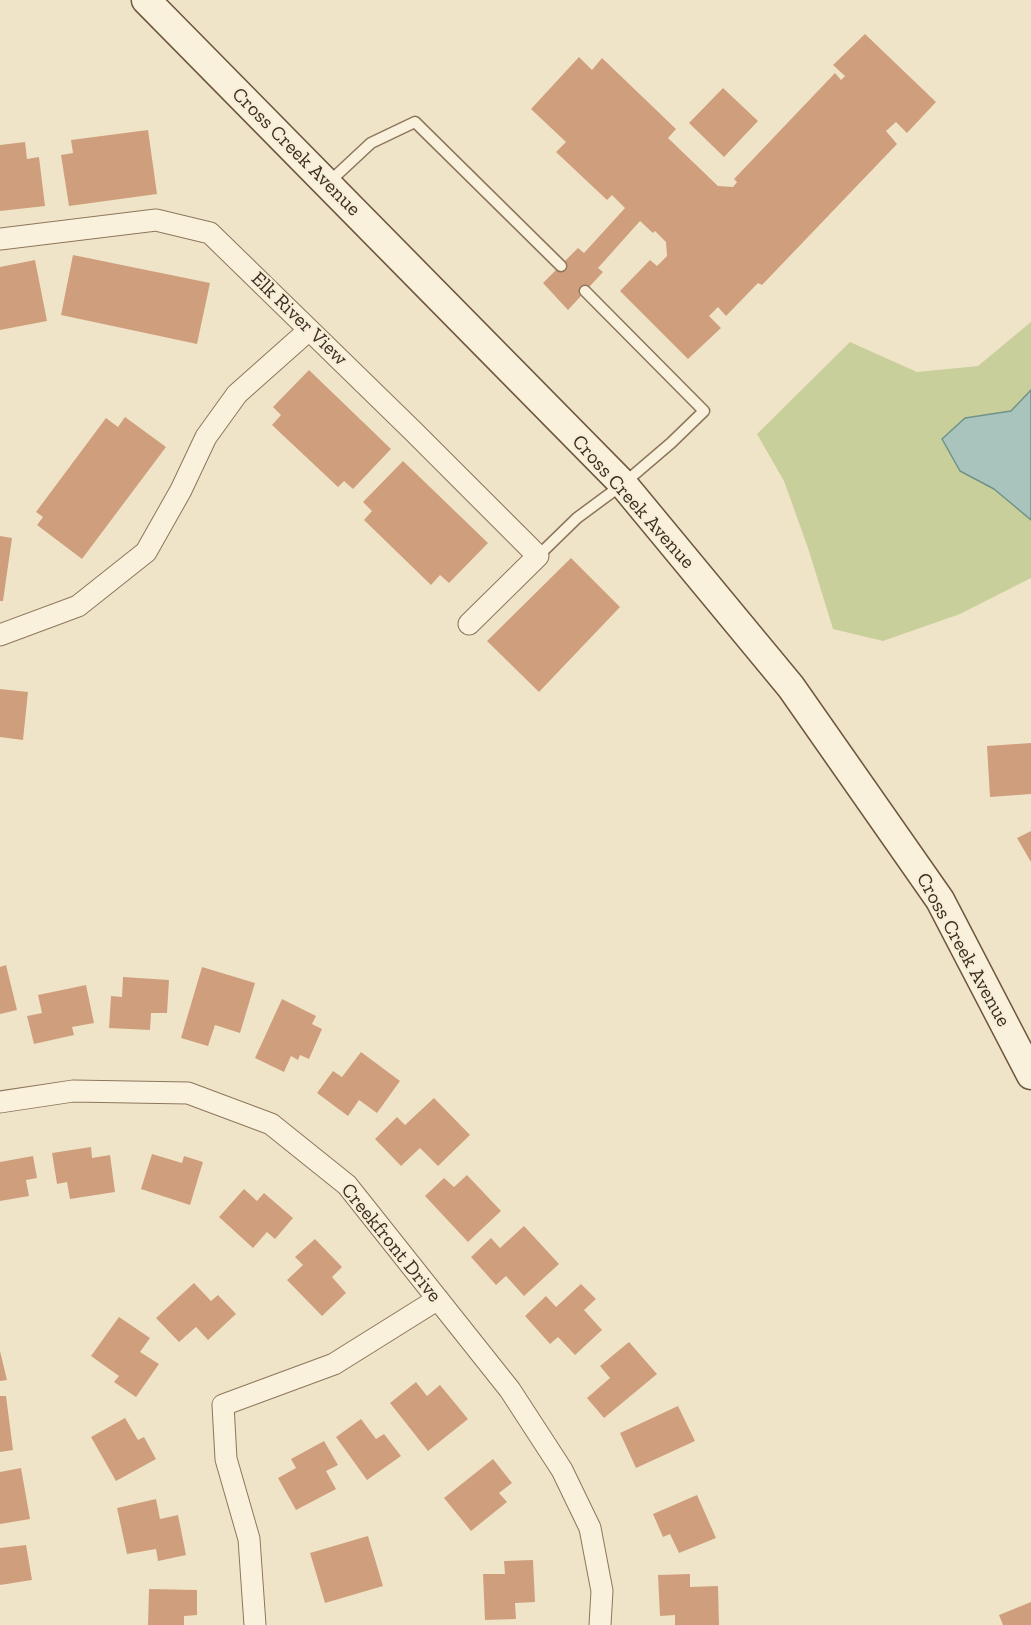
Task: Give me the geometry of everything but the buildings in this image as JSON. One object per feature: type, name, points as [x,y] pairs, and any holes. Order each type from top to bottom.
[{"type":"street","name":"Cross Creek Avenue","points":[[146,0],[623,484],[791,687],[940,900],[1031,1075]]},
{"type":"street","name":"Elk River View","points":[[0,239],[156,220],[210,233],[538,556]]},
{"type":"street","points":[[0,635],[78,606],[146,552],[181,490],[206,437],[237,394],[309,330]]},
{"type":"street","points":[[470,624],[538,556]]},
{"type":"street","name":"Creekfront Drive","points":[[0,1102],[73,1091],[188,1094],[272,1124],[347,1185],[510,1390],[567,1480],[590,1528],[602,1591],[600,1625]]},
{"type":"street","points":[[255,1625],[249,1539],[226,1460],[223,1405],[334,1364],[438,1299]]},
{"type":"lane","points":[[328,183],[371,143],[415,122],[561,266]]},
{"type":"lane","points":[[538,556],[577,518],[623,484],[704,411],[585,291]]},
{"type":"green space","points":[[1031,322],[1031,390],[1011,411],[965,418],[960,471],[994,489],[1031,520],[1031,578],[960,614],[883,641],[833,629],[784,481],[757,434],[850,342],[917,372],[978,366]]},
{"type":"water","points":[[1031,390],[1031,520],[994,489],[960,471],[942,439],[965,418],[1011,411]]}]
